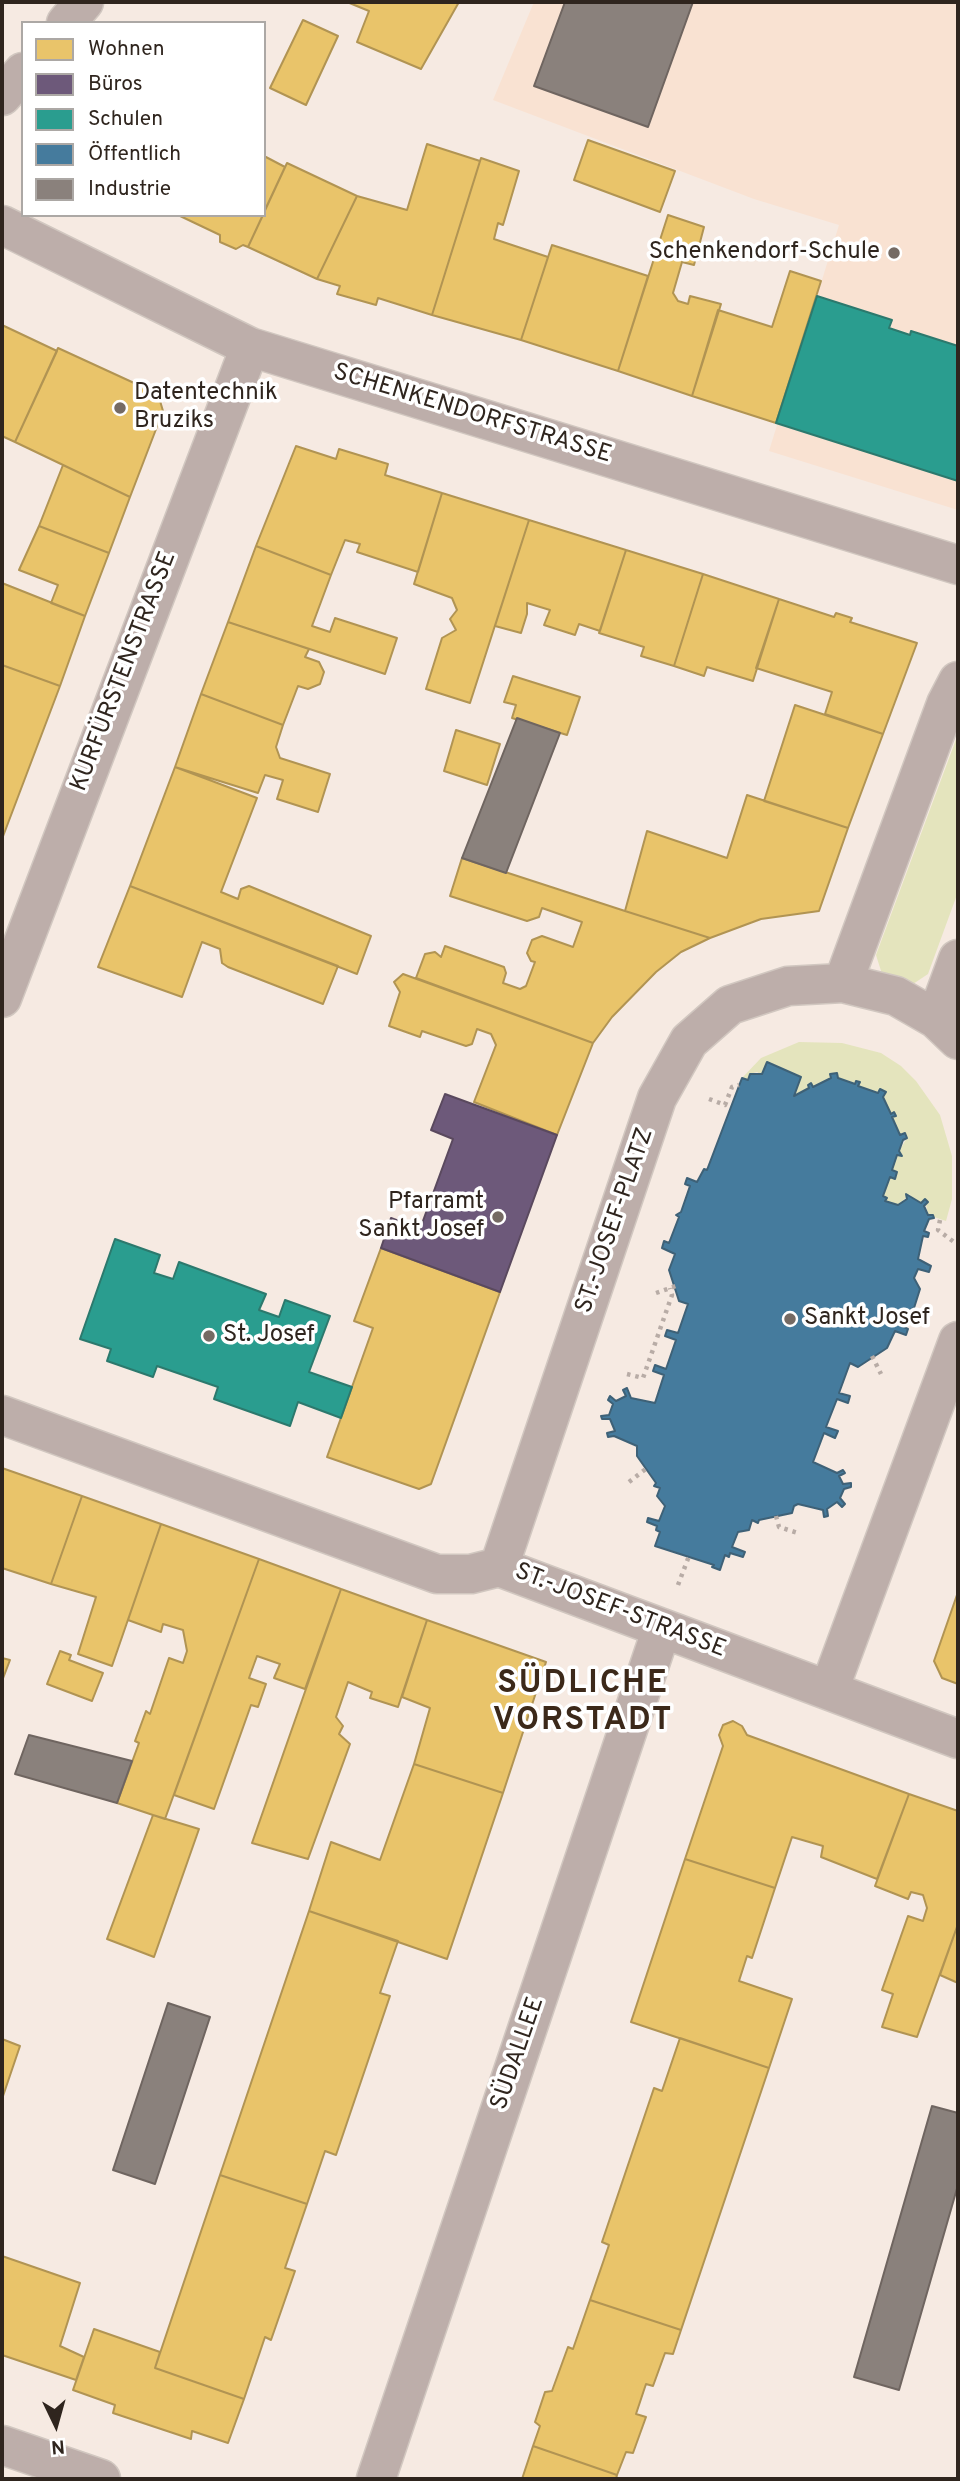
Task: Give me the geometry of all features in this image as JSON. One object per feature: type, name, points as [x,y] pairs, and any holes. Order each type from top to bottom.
[{"type":"street","points":[[68,21],[84,2]]},
{"type":"street","points":[[2,96],[21,74]]},
{"type":"street","name":"SCHENKENDORFSTRASSE","points":[[2,225],[250,346],[958,565]]},
{"type":"street","name":"KURFÜRSTENSTRASSE","points":[[2,998],[250,346]]},
{"type":"street","points":[[843,983],[946,704],[958,681]]},
{"type":"street","name":"ST.-JOSEF-PLATZ","points":[[499,1567],[657,1098],[689,1041],[730,1005],[788,986],[843,983],[896,996],[947,1030],[958,959]]},
{"type":"street","points":[[828,1690],[958,1341]]},
{"type":"street","name":"ST.-JOSEF-STRASSE","points":[[2,1415],[437,1574],[471,1574],[499,1567],[958,1740]]},
{"type":"street","name":"SÜDALLEE","points":[[376,2479],[662,1628]]},
{"type":"street","points":[[2,2445],[101,2479]]},
{"type":"path","points":[[707,1098],[725,1105],[732,1087],[739,1085]]},
{"type":"path","points":[[940,1220],[938,1230],[954,1242]]},
{"type":"path","points":[[627,1374],[643,1378],[673,1287],[656,1293]]},
{"type":"path","points":[[872,1356],[881,1374]]},
{"type":"path","points":[[629,1482],[647,1468]]},
{"type":"path","points":[[776,1516],[779,1527],[798,1533]]},
{"type":"path","points":[[682,1576],[689,1556]]},
{"type":"shaded area","name":"Schenkendorf-Schule","points":[[534,2],[958,2],[958,510],[769,451],[839,225],[754,199],[493,100]]},
{"type":"green space","points":[[958,734],[958,892],[928,974],[913,984],[897,983],[882,974],[876,955]]},
{"type":"green space","points":[[799,1042],[842,1043],[881,1053],[901,1066],[916,1081],[940,1115],[952,1156],[952,1199],[946,1221],[928,1215],[925,1199],[921,1203],[911,1199],[910,1194],[898,1205],[885,1201],[883,1196],[890,1177],[895,1178],[897,1172],[892,1170],[897,1155],[902,1156],[899,1151],[907,1138],[905,1133],[900,1135],[892,1117],[895,1116],[894,1112],[891,1114],[883,1097],[885,1092],[881,1089],[878,1093],[858,1086],[860,1082],[856,1081],[855,1084],[838,1078],[837,1073],[831,1074],[831,1078],[813,1087],[811,1083],[809,1088],[794,1096],[757,1072],[750,1074],[748,1080],[742,1078],[761,1058]]},
{"type":"building: Wohnen","points":[[347,2],[459,2],[421,69],[357,42],[369,11]]},
{"type":"building: Wohnen","points":[[303,20],[338,36],[306,105],[270,88]]},
{"type":"building: Wohnen","points":[[588,140],[675,171],[660,212],[574,180]]},
{"type":"building: Wohnen","points":[[427,144],[480,161],[432,315],[378,298],[376,305],[337,294],[340,286],[317,279],[357,196],[407,210]]},
{"type":"building: Wohnen","points":[[266,157],[285,167],[266,208]]},
{"type":"building: Wohnen","points":[[481,158],[519,171],[503,225],[498,223],[494,239],[548,257],[521,340],[432,315]]},
{"type":"building: Wohnen","points":[[287,163],[357,196],[317,279],[248,247],[262,217],[266,217],[266,208]]},
{"type":"building: Wohnen","points":[[668,215],[704,227],[694,265],[682,262],[673,293],[678,301],[688,304],[690,296],[721,304],[692,396],[618,371]]},
{"type":"building: Wohnen","points":[[182,217],[262,217],[248,247],[243,245],[236,249],[220,242],[220,235]]},
{"type":"building: Wohnen","points":[[552,245],[648,276],[618,371],[521,340]]},
{"type":"building: Wohnen","points":[[790,271],[821,281],[776,423],[692,396],[718,310],[772,327]]},
{"type":"building: Wohnen","points":[[2,325],[57,351],[15,442],[2,436]]},
{"type":"building: Wohnen","points":[[58,348],[158,394],[163,411],[130,497],[15,442]]},
{"type":"building: Wohnen","points":[[296,446],[336,459],[339,449],[388,464],[385,475],[442,493],[418,572],[357,552],[360,544],[345,540],[331,575],[256,546]]},
{"type":"building: Wohnen","points":[[63,465],[130,497],[109,553],[39,526]]},
{"type":"building: Wohnen","points":[[442,493],[529,520],[470,703],[426,689],[442,638],[456,630],[450,619],[457,610],[452,598],[414,584]]},
{"type":"building: Wohnen","points":[[529,520],[626,550],[600,631],[579,624],[575,635],[544,625],[550,610],[527,603],[527,614],[521,633],[495,626]]},
{"type":"building: Wohnen","points":[[39,526],[109,553],[85,616],[51,603],[58,585],[19,570]]},
{"type":"building: Wohnen","points":[[256,546],[331,575],[312,626],[330,632],[335,618],[397,638],[385,674],[228,622]]},
{"type":"building: Wohnen","points":[[626,550],[703,574],[674,666],[641,656],[644,647],[599,633]]},
{"type":"building: Wohnen","points":[[703,574],[779,599],[753,681],[707,667],[704,676],[674,666]]},
{"type":"building: Wohnen","points":[[2,583],[85,616],[60,686],[2,665]]},
{"type":"building: Wohnen","points":[[779,599],[834,617],[836,613],[852,618],[850,622],[917,643],[883,734],[825,714],[832,692],[756,668]]},
{"type":"building: Wohnen","points":[[228,622],[309,649],[305,657],[319,662],[324,672],[320,684],[308,689],[298,686],[283,725],[201,694]]},
{"type":"building: Wohnen","points":[[2,665],[60,686],[2,839]]},
{"type":"building: Wohnen","points":[[513,676],[580,697],[567,735],[512,718],[516,705],[504,702]]},
{"type":"building: Wohnen","points":[[201,694],[283,725],[276,747],[280,758],[330,774],[318,812],[277,799],[283,780],[265,775],[258,793],[175,767]]},
{"type":"building: Wohnen","points":[[795,705],[883,734],[848,828],[764,801]]},
{"type":"building: Wohnen","points":[[456,730],[500,744],[487,785],[444,771]]},
{"type":"building: Wohnen","points":[[175,767],[257,798],[221,892],[238,899],[241,889],[249,886],[371,936],[357,974],[130,886]]},
{"type":"building: Wohnen","points":[[747,795],[848,828],[819,911],[761,919],[710,938],[625,911],[647,831],[727,858]]},
{"type":"building: Wohnen","points":[[462,858],[710,938],[681,952],[656,972],[612,1017],[593,1043],[416,978],[425,954],[435,952],[441,957],[445,946],[504,967],[506,973],[503,983],[520,989],[526,986],[535,962],[531,961],[527,953],[532,940],[542,936],[573,947],[582,922],[542,908],[539,917],[527,921],[450,896]]},
{"type":"building: Wohnen","points":[[130,886],[338,966],[323,1004],[228,967],[222,963],[220,949],[202,942],[182,997],[98,967]]},
{"type":"building: Wohnen","points":[[403,974],[593,1043],[557,1135],[474,1102],[496,1045],[491,1034],[477,1029],[472,1044],[466,1046],[422,1031],[420,1037],[389,1026],[400,992],[394,982]]},
{"type":"building: Wohnen","points":[[381,1248],[500,1292],[431,1484],[419,1489],[327,1457],[373,1328],[354,1321]]},
{"type":"building: Wohnen","points":[[2,1468],[82,1496],[51,1584],[2,1568]]},
{"type":"building: Wohnen","points":[[82,1496],[161,1524],[112,1666],[78,1654],[96,1597],[51,1584]]},
{"type":"building: Wohnen","points":[[161,1524],[259,1559],[165,1819],[117,1803],[139,1743],[135,1741],[146,1711],[150,1714],[169,1658],[183,1663],[187,1651],[183,1630],[163,1624],[161,1632],[128,1620]]},
{"type":"building: Wohnen","points":[[259,1559],[341,1589],[305,1689],[274,1678],[280,1664],[257,1656],[249,1678],[266,1684],[258,1707],[251,1705],[214,1809],[174,1795]]},
{"type":"building: Wohnen","points":[[341,1589],[427,1620],[398,1707],[370,1698],[372,1692],[348,1682],[336,1717],[343,1726],[339,1734],[350,1744],[308,1859],[252,1843]]},
{"type":"building: Wohnen","points":[[958,1592],[958,1684],[942,1678],[934,1661]]},
{"type":"building: Wohnen","points":[[427,1620],[546,1662],[503,1793],[414,1764],[430,1708],[402,1697]]},
{"type":"building: Wohnen","points":[[60,1651],[71,1655],[69,1660],[103,1673],[92,1701],[47,1684]]},
{"type":"building: Wohnen","points":[[2,1658],[10,1660],[2,1681]]},
{"type":"building: Wohnen","points":[[733,1721],[742,1726],[747,1735],[909,1794],[877,1879],[821,1857],[823,1846],[792,1837],[775,1888],[685,1859],[723,1746],[719,1735],[723,1725]]},
{"type":"building: Wohnen","points":[[414,1764],[503,1793],[447,1959],[309,1911],[331,1842],[380,1860]]},
{"type":"building: Wohnen","points":[[909,1794],[958,1811],[958,1924],[917,2037],[882,2027],[893,1994],[882,1990],[908,1916],[923,1921],[927,1908],[923,1895],[911,1892],[908,1899],[875,1886]]},
{"type":"building: Wohnen","points":[[153,1815],[199,1829],[154,1957],[107,1939]]},
{"type":"building: Wohnen","points":[[685,1859],[775,1888],[752,1958],[747,1956],[739,1981],[792,1999],[769,2068],[631,2022]]},
{"type":"building: Wohnen","points":[[309,1911],[398,1941],[380,1993],[390,1996],[336,2155],[325,2151],[307,2204],[220,2175]]},
{"type":"building: Wohnen","points":[[958,1924],[958,1983],[940,1975]]},
{"type":"building: Wohnen","points":[[680,2038],[769,2068],[681,2330],[590,2300],[609,2245],[602,2242],[654,2088],[662,2091]]},
{"type":"building: Wohnen","points":[[2,2039],[20,2046],[2,2099]]},
{"type":"building: Wohnen","points":[[220,2175],[307,2204],[285,2268],[295,2271],[271,2340],[265,2337],[244,2399],[155,2368]]},
{"type":"building: Wohnen","points":[[2,2256],[80,2283],[60,2346],[84,2357],[76,2380],[2,2355]]},
{"type":"building: Wohnen","points":[[590,2300],[681,2330],[673,2354],[665,2353],[653,2386],[646,2384],[636,2414],[646,2417],[633,2453],[626,2452],[617,2475],[533,2446],[540,2426],[535,2422],[545,2392],[552,2391],[568,2347],[573,2349]]},
{"type":"building: Wohnen","points":[[94,2329],[160,2352],[155,2368],[244,2399],[228,2443],[192,2431],[191,2439],[113,2413],[115,2405],[73,2390]]},
{"type":"building: Wohnen","points":[[533,2446],[617,2475],[616,2479],[522,2479]]},
{"type":"building: Büros","points":[[445,1094],[557,1135],[500,1292],[381,1248],[391,1218],[420,1229],[453,1139],[431,1130]]},
{"type":"building: Schulen","points":[[817,296],[892,320],[889,328],[910,335],[911,331],[958,346],[958,481],[776,423]]},
{"type":"building: Schulen","points":[[115,1239],[160,1255],[154,1273],[173,1279],[179,1262],[266,1294],[259,1310],[279,1317],[285,1300],[330,1316],[309,1372],[352,1387],[341,1418],[298,1402],[290,1426],[214,1399],[218,1387],[157,1366],[153,1377],[107,1361],[111,1349],[80,1339]]},
{"type":"building: Öffentlich","name":"Sankt Josef","points":[[767,1062],[801,1077],[794,1096],[809,1088],[811,1083],[813,1087],[831,1078],[830,1074],[837,1073],[838,1078],[855,1084],[856,1081],[860,1082],[858,1086],[878,1093],[880,1089],[886,1092],[883,1097],[891,1114],[894,1112],[896,1116],[892,1117],[900,1135],[905,1133],[907,1138],[903,1140],[899,1151],[902,1156],[897,1155],[892,1170],[897,1172],[895,1179],[890,1177],[883,1196],[887,1198],[885,1201],[898,1205],[907,1199],[906,1194],[921,1203],[925,1199],[928,1202],[924,1206],[928,1215],[933,1215],[934,1218],[929,1219],[924,1231],[929,1233],[928,1237],[923,1236],[918,1259],[931,1266],[929,1272],[918,1269],[914,1278],[920,1289],[914,1308],[900,1315],[897,1324],[908,1329],[906,1335],[895,1331],[887,1348],[858,1367],[850,1363],[839,1393],[850,1396],[848,1403],[837,1399],[826,1427],[838,1431],[835,1438],[824,1433],[813,1462],[837,1473],[843,1470],[845,1473],[839,1476],[843,1484],[851,1483],[851,1487],[844,1489],[840,1498],[845,1504],[842,1507],[837,1502],[827,1509],[828,1516],[824,1517],[823,1510],[798,1504],[794,1506],[792,1513],[759,1520],[758,1523],[752,1520],[749,1530],[738,1532],[732,1547],[745,1552],[743,1557],[730,1553],[729,1557],[725,1555],[720,1570],[712,1567],[714,1565],[655,1546],[660,1532],[656,1530],[657,1526],[647,1522],[648,1518],[659,1521],[665,1506],[657,1496],[660,1488],[654,1486],[656,1483],[637,1456],[637,1446],[614,1436],[608,1437],[607,1433],[615,1431],[610,1419],[602,1419],[601,1416],[609,1415],[613,1404],[608,1400],[610,1396],[616,1401],[626,1396],[623,1390],[627,1388],[631,1398],[655,1403],[664,1375],[653,1371],[655,1365],[666,1369],[676,1340],[665,1336],[667,1330],[678,1333],[688,1304],[679,1301],[669,1270],[675,1254],[662,1248],[664,1241],[669,1243],[679,1217],[676,1215],[681,1212],[690,1186],[685,1184],[687,1178],[697,1182],[704,1169],[707,1170],[742,1078],[748,1080],[750,1074],[762,1074]]},
{"type":"building: Industrie","points":[[565,2],[693,2],[648,127],[534,86]]},
{"type":"building: Industrie","points":[[517,718],[560,733],[506,873],[462,858]]},
{"type":"building: Industrie","points":[[29,1735],[132,1761],[117,1803],[15,1774]]},
{"type":"building: Industrie","points":[[168,2003],[210,2017],[155,2184],[113,2170]]},
{"type":"building: Industrie","points":[[932,2106],[958,2113],[958,2185],[899,2390],[854,2377]]},
{"type":"place","name":"Schenkendorf-Schule","points":[[894,253]]},
{"type":"place","name":"Datentechnik Bruziks","points":[[120,408]]},
{"type":"place","name":"Pfarramt Sankt Josef","points":[[498,1217]]},
{"type":"place","name":"Sankt Josef","points":[[790,1319]]},
{"type":"place","name":"St. Josef","points":[[209,1336]]},
{"type":"district","name":"SÜDLICHE VORSTADT","points":[[583,1704]]}]
